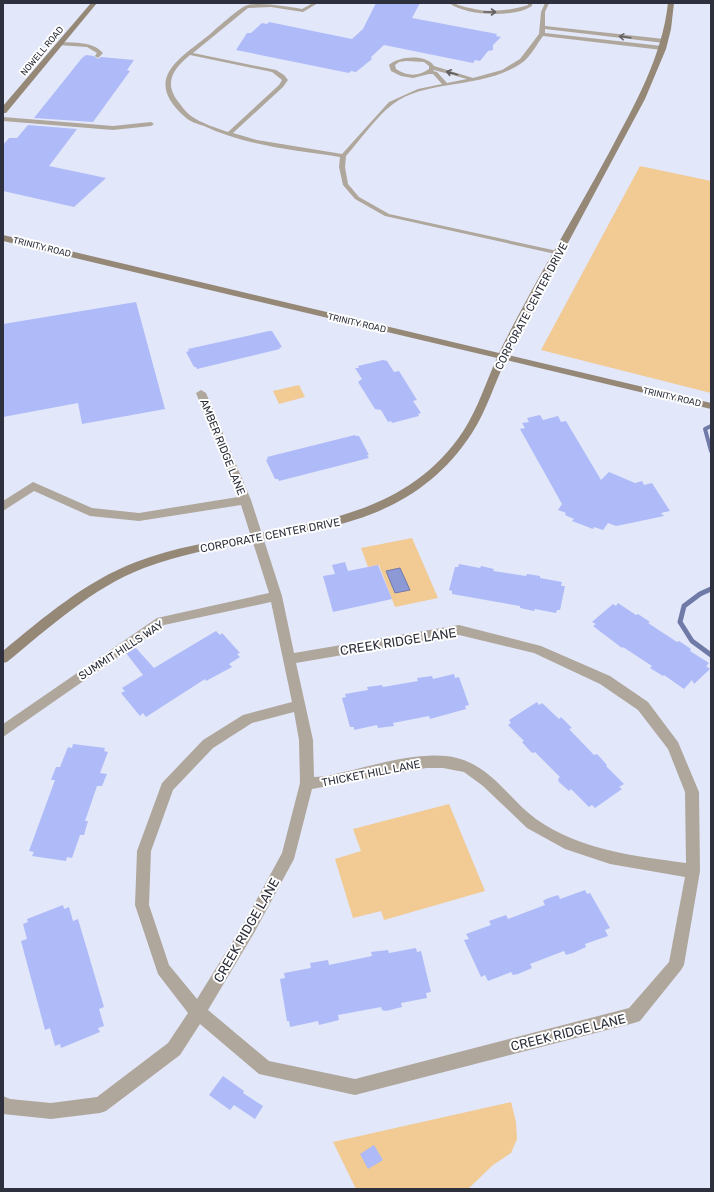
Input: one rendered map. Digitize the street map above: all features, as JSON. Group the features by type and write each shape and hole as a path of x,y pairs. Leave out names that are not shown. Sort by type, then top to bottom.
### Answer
{"street":[{"name":"NOWELL ROAD","path":"3,111 94,3"},
{"name":"CORPORATE CENTER DRIVE","path":"3,658 72,602 139,565 170,555 258,539 342,521 369,512 420,483 442,464 467,432 486,397 502,357 560,253 646,87 663,45 671,3"},
{"name":"TRINITY ROAD","path":"3,238 711,406"},
{"name":"AMBER RIDGE LANE","path":"201,393 245,500 258,539"},
{"name":"AMBER RIDGE LANE","path":"3,507 32,486 90,512 139,517 245,500"},
{"name":"CREEK RIDGE LANE","path":"198,1012 249,928 289,854 307,783 306,740 276,596 258,539"},
{"name":"SUMMIT HILLS WAY","path":"3,731 161,621 276,596"},
{"name":"CREEK RIDGE LANE","path":"289,659 458,630 537,649 605,680 643,706 673,746 692,792 693,871 676,965 634,1015 354,1087 265,1068 198,1012 163,969 142,905 144,851 167,787 208,744 248,719 298,706"},
{"name":"THICKET HILL LANE","path":"307,783 320,783 426,762 458,764 479,774 531,824 559,841 594,855 693,871"},
{"path":"3,1104 6,1106 51,1111 100,1105 174,1049 198,1012"}],"lane":[{"path":"316,3 303,11 271,6 247,7 177,63 169,75 168,87 172,98 188,117 229,134 256,142 343,156"},
{"path":"451,3 484,12 504,12 538,6 543,12 544,27 542,34 518,63 504,71 413,92 391,103 343,156 342,167 345,184 357,198 387,214 560,253"},
{"path":"544,27 663,45"},
{"path":"542,34 663,45"},
{"path":"60,44 93,48 100,53 98,56"},
{"path":"188,53 274,72 282,76 285,80 282,86 229,134"},
{"path":"446,85 430,69 425,61 416,58 397,61 392,65 393,70 399,74 408,76 418,76 430,69 474,79"},
{"path":"3,119 113,128 151,124"}],"shaded area":[{"path":"640,166 711,181 711,393 541,350"},
{"path":"299,385 305,397 279,404 273,391"},
{"path":"412,538 438,598 395,607 379,565 368,567 361,548"},
{"path":"449,804 485,891 384,920 381,911 353,918 335,859 361,851 353,829"},
{"path":"511,1102 516,1122 517,1139 511,1153 493,1165 468,1189 356,1189 333,1142"}],"water":[{"path":"400,568 410,590 395,593 386,571"}],"building":[{"path":"376,3 420,3 412,18 497,34 496,36 501,37 493,45 493,50 488,51 480,61 475,60 473,63 384,45 371,57 372,59 356,72 351,71 349,73 236,50 247,33 251,33 262,23 267,24 269,22 352,39 363,29"},
{"path":"86,55 94,56 98,59 101,57 134,60 127,70 130,71 93,122 34,118 82,58"},
{"path":"28,125 77,129 49,166 106,178 74,207 3,191 3,145 9,138 17,138"},
{"path":"136,302 165,409 82,424 78,403 3,417 3,324"},
{"path":"272,331 282,347 279,348 280,349 197,369 194,367 186,352 189,351 188,349"},
{"path":"383,360 387,361 394,372 399,371 417,400 413,401 421,413 418,414 419,416 392,423 391,421 388,422 381,410 375,409 358,382 362,379 355,368"},
{"path":"540,415 543,420 558,416 561,422 566,421 601,480 609,472 635,483 642,481 644,485 652,483 670,511 661,513 664,516 616,526 608,523 603,530 594,527 593,529 572,521 574,519 565,515 566,513 558,510 562,504 520,429 525,428 522,423 529,422 527,418"},
{"path":"355,435 359,436 369,455 367,455 369,458 279,481 278,479 275,479 266,460 268,459 267,457"},
{"path":"345,562 348,571 378,565 392,599 333,612 323,576 335,574 332,565"},
{"path":"459,564 480,568 481,566 494,569 493,571 526,576 527,574 540,576 540,578 562,582 561,586 565,586 560,610 557,610 556,613 535,609 534,611 520,608 520,606 452,594 452,591 449,590 455,567 458,567"},
{"path":"618,603 636,615 638,614 650,622 648,623 677,642 679,641 691,649 690,651 709,663 706,666 710,669 694,684 692,680 684,689 664,675 663,676 650,668 652,666 623,647 622,648 593,626 596,624 592,622 613,604 616,606"},
{"path":"216,631 220,635 222,633 240,653 237,654 240,657 229,664 232,667 206,681 205,679 146,717 143,713 140,716 121,693 125,691 122,688 143,675 126,653 135,647 154,668"},
{"path":"454,674 455,678 459,677 469,705 465,706 466,709 430,719 429,716 393,723 394,726 378,728 377,725 354,730 354,727 350,727 342,698 346,697 345,694 368,690 367,687 382,685 383,687 418,681 417,678 432,676 433,679"},
{"path":"537,702 539,705 542,703 559,719 561,717 572,728 569,729 594,755 597,754 607,765 606,766 624,784 619,787 622,789 595,808 592,805 589,807 571,789 569,791 559,782 558,779 560,777 535,752 531,752 522,742 524,741 508,725 511,723 509,720"},
{"path":"73,744 105,748 104,751 108,752 100,773 107,774 102,786 97,786 85,821 88,821 84,835 80,835 72,858 67,857 66,861 32,856 34,852 29,851 55,780 51,780 56,767 60,767 68,747 72,748"},
{"path":"585,890 587,894 590,893 610,928 605,930 608,936 585,944 586,947 573,953 566,955 564,951 530,964 532,968 518,974 513,975 511,972 488,981 485,975 481,977 464,940 469,939 466,934 491,925 489,921 506,915 508,919 545,905 543,901 546,899 558,895 560,899"},
{"path":"63,905 64,909 69,907 73,921 78,919 104,1007 99,1009 104,1026 98,1028 100,1032 61,1048 60,1044 55,1046 50,1028 45,1030 21,941 27,939 23,924 28,922 27,919"},
{"path":"416,948 417,952 421,951 431,992 426,993 427,998 401,1003 402,1007 386,1011 382,1010 381,1007 338,1015 339,1020 319,1025 318,1021 290,1027 289,1021 287,1021 280,979 285,978 284,973 311,968 310,963 328,960 329,965 372,956 371,952 388,950 389,953"},
{"path":"223,1076 244,1091 243,1093 263,1106 255,1119 234,1105 230,1110 209,1095"},
{"path":"374,1145 383,1160 368,1169 360,1154"}],"waterway":[{"path":"711,426 705,429 711,451"},
{"path":"711,589 700,594 684,606 680,622 692,641 711,655"}]}
